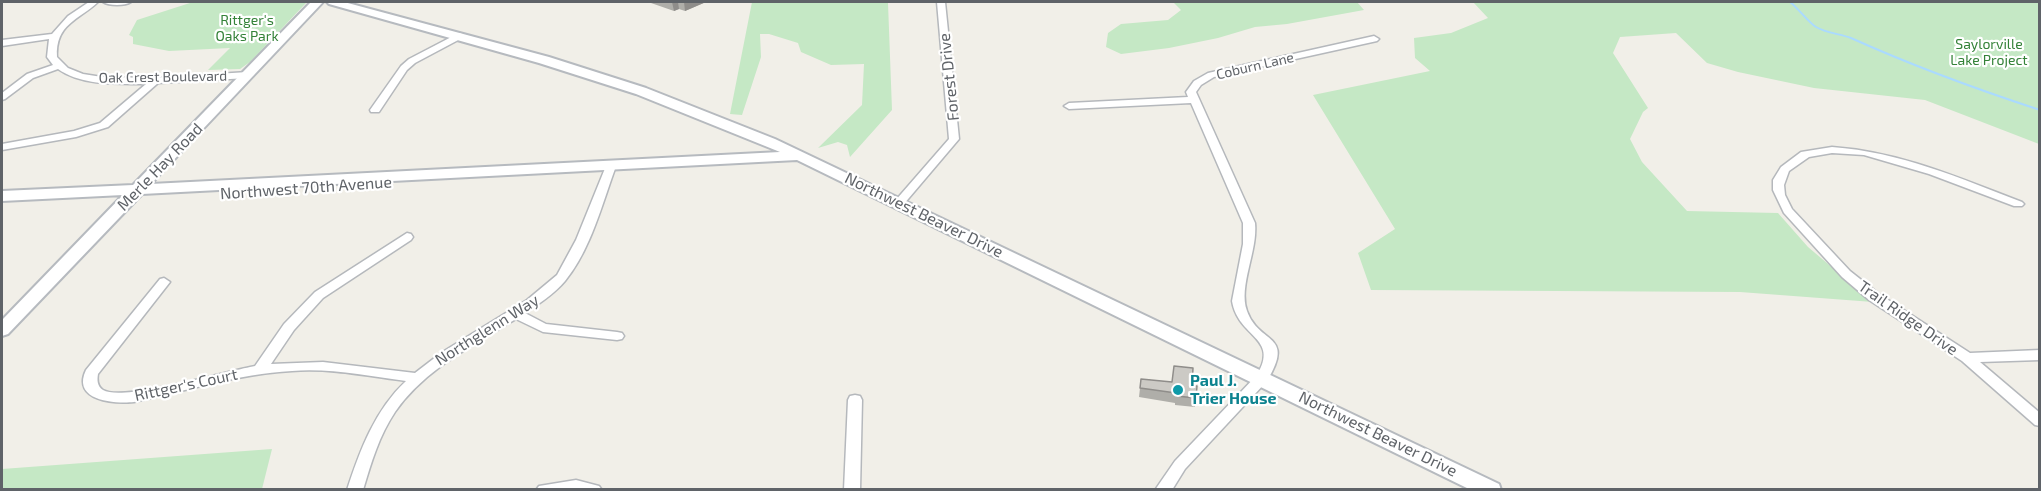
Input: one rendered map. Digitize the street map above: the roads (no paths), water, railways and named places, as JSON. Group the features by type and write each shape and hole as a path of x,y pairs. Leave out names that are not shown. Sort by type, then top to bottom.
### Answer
{"main road":[{"name":"Merle Hay Road","path":"2,330 317,2"},
{"name":"Northwest Beaver Drive","path":"333,2 459,36 641,91 799,155 1491,489"},
{"name":"Northwest 70th Avenue","path":"2,205 134,194 579,170 611,166 799,155"},
{"name":"Northwest 70th Avenue","path":"2,196 134,194"}],"street":[{"path":"2,97 30,76 58,66 52,57 51,50 55,36 68,20 94,2"},
{"path":"107,2 127,2"},
{"name":"Forest Drive","path":"899,203 954,139 941,2"},
{"path":"2,43 55,36"},
{"path":"375,110 404,68 412,61 459,36"},
{"name":"Coburn Lane","path":"1194,100 1191,92 1193,88 1211,75 1374,39"},
{"name":"Oak Crest Boulevard","path":"58,66 74,74 98,79 248,75"},
{"path":"2,147 76,134 104,125 157,79"},
{"path":"1069,106 1194,100 1249,224 1250,235 1238,301 1243,317 1265,339 1272,351 1272,364 1262,378 1180,465 1162,489"},
{"name":"Trail Ridge Drive","path":"2018,204 1925,167 1864,153 1832,151 1798,157 1779,177 1778,192 1788,211 1846,274 1874,297 1966,358 2040,421"},
{"name":"Northglenn Way","path":"355,489 362,464 383,419 401,393 416,378 448,354 549,290 567,269 611,166"},
{"path":"259,370 289,327 320,295 407,237"},
{"name":"Rittger's Court","path":"164,282 91,373 89,381 91,388 106,397 134,397 259,370 312,366 416,378"},
{"path":"515,313 543,328 617,336"},
{"path":"1966,358 2040,355"},
{"path":"852,489 855,400"},
{"path":"544,489 576,486 594,489"}],"waterway":[{"path":"1790,2 1820,29 1851,38 1945,77 2040,110"}],"place":[{"name":"Paul J. Trier House","path":"1178,390"}],"park label":[{"name":"Rittger's Oaks Park","path":"247,28"},
{"name":"Saylorville Lake Project","path":"1989,52"}]}
